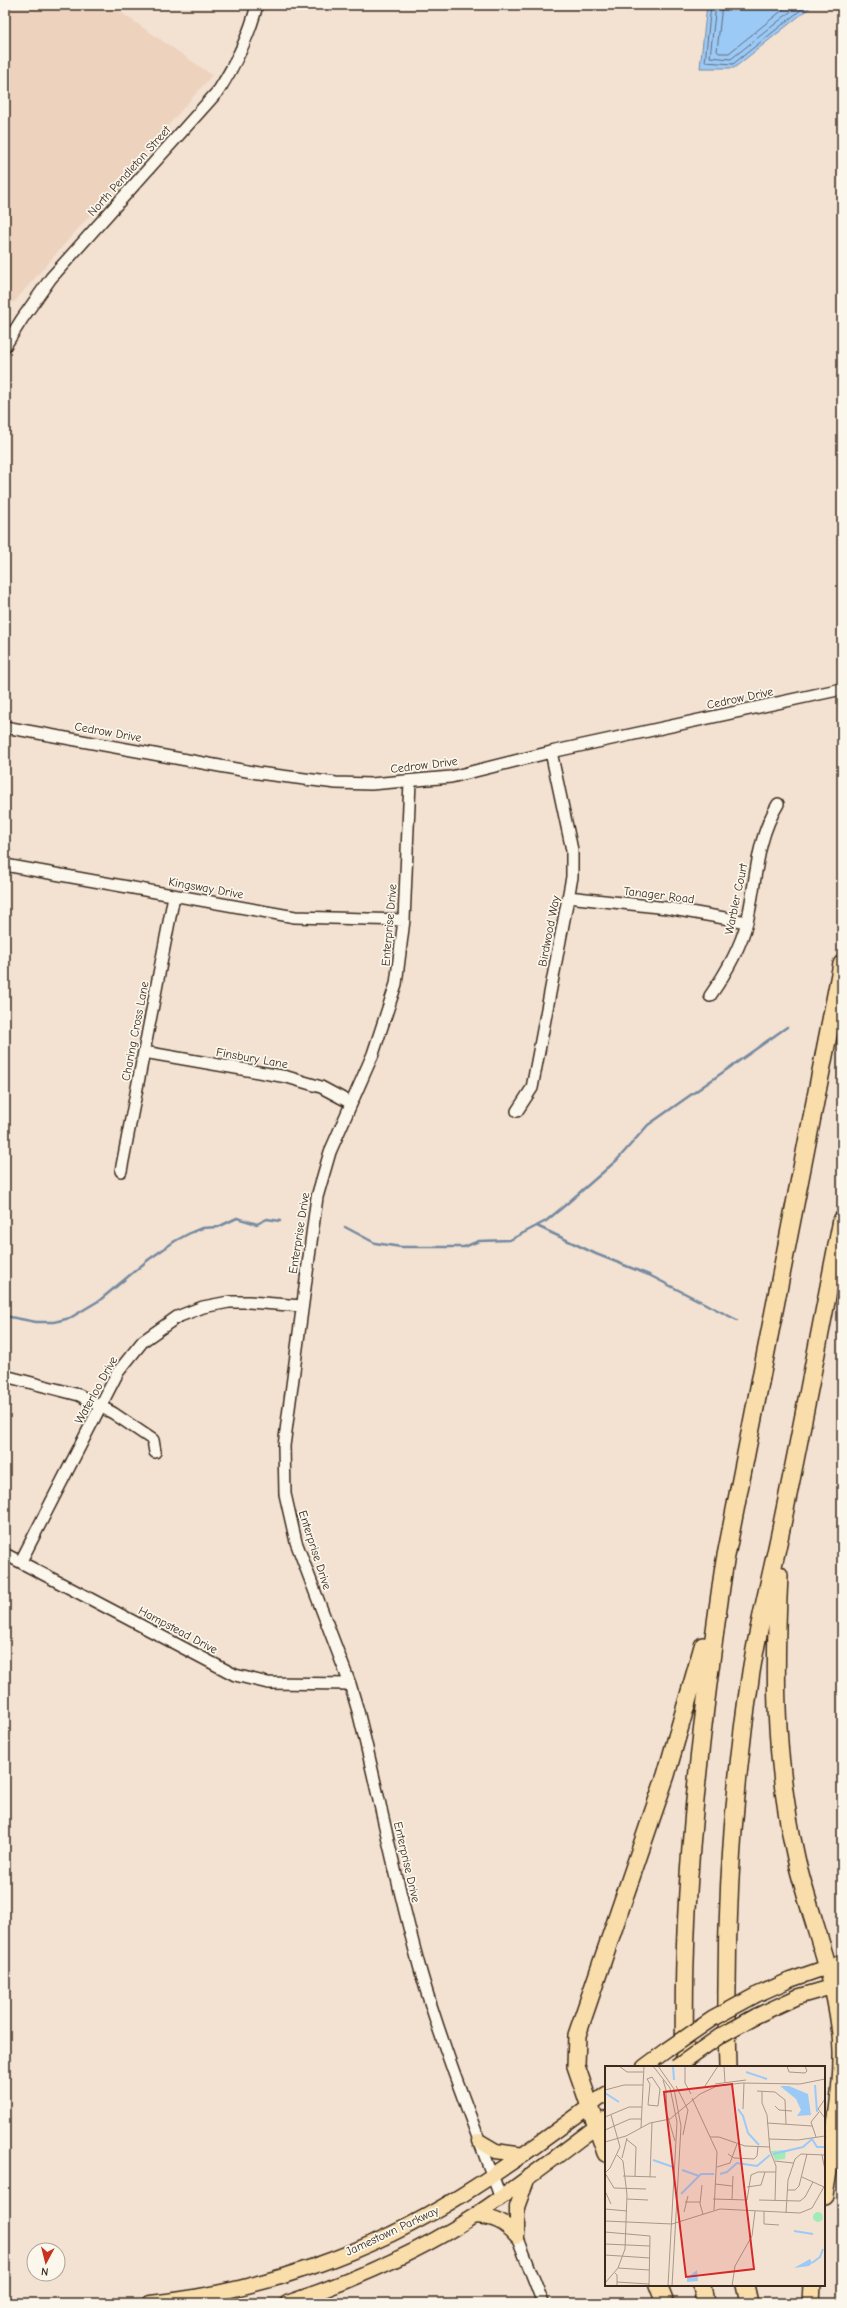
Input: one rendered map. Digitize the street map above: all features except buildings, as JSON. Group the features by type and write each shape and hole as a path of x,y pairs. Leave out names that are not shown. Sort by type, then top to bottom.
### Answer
{"highway":[{"path":"685,2066 686,1913 692,1813 702,1714 724,1566 842,964"},
{"path":"728,2066 729,1915 739,1768 754,1657 782,1527 842,1220"},
{"path":"782,1527 775,1668 779,1756 787,1812 809,1907 835,1964 841,2035 841,2068 825,2188"},
{"path":"605,2147 601,2123 590,2106 576,2066 577,2036 676,1744 724,1566"},
{"path":"658,2286 665,2303"},
{"path":"702,2286 705,2303"},
{"path":"745,2286 749,2303"},
{"path":"811,2303 812,2286"}],"main road":[{"path":"649,2063 712,2019 756,1995 835,1964"},
{"path":"677,2066 720,2036 756,2016 797,1997 837,1985"},
{"name":"Jamestown Parkway","path":"150,2303 251,2284 344,2254 424,2217 492,2176 524,2155 605,2095"},
{"name":"Jamestown Parkway","path":"287,2303 320,2292 379,2267 474,2216 500,2196 528,2178 601,2123"},
{"path":"479,2141 496,2151 524,2155"},
{"path":"517,2236 517,2207 528,2178"},
{"path":"474,2216 498,2220 509,2227 517,2236"}],"street":[{"name":"North Pendleton Street","path":"5,346 22,318 51,278 219,90 238,60 251,28 257,5"},
{"name":"Cedrow Drive","path":"5,727 303,780 372,784 410,782 451,777 551,752 842,689"},
{"name":"Birdwood Way","path":"517,1111 532,1088 568,897 572,850 551,752"},
{"name":"Enterprise Drive","path":"410,782 404,920 399,964 389,1010 373,1054 330,1152 317,1197 284,1446 285,1494 296,1542 350,1684 420,1970 441,2038 500,2196"},
{"name":"Warbler Court","path":"710,996 731,963 747,922 762,835 778,804"},
{"name":"Kingsway Drive","path":"5,865 295,917 404,920"},
{"name":"Charing Cross Lane","path":"121,1171 174,896"},
{"name":"Tanager Road","path":"568,897 674,909 747,922"},
{"name":"Finsbury Lane","path":"144,1052 287,1077 321,1087 351,1103"},
{"name":"Waterloo Drive","path":"21,1562 118,1372 133,1352 154,1332 177,1317 203,1307 229,1302 302,1306"},
{"path":"5,1376 79,1395 153,1440 155,1452"},
{"name":"Hampstead Drive","path":"5,1554 234,1675 268,1683 350,1684"},
{"path":"517,2236 543,2303"}],"shaded area":[{"path":"5,5 110,5 212,75 14,302 5,301"}],"water":[{"path":"707,5 813,5 734,68 700,68"}],"waterway":[{"path":"345,1227 375,1243 401,1247 464,1247 479,1241 510,1240 546,1221 563,1207 617,1160 648,1125 787,1027"},
{"path":"5,1316 36,1322 54,1322 70,1318 100,1300 148,1260 175,1241 190,1233 202,1228 218,1227 237,1218 257,1224 267,1219 280,1221"},
{"path":"537,1226 596,1254 649,1275 737,1320"}]}
